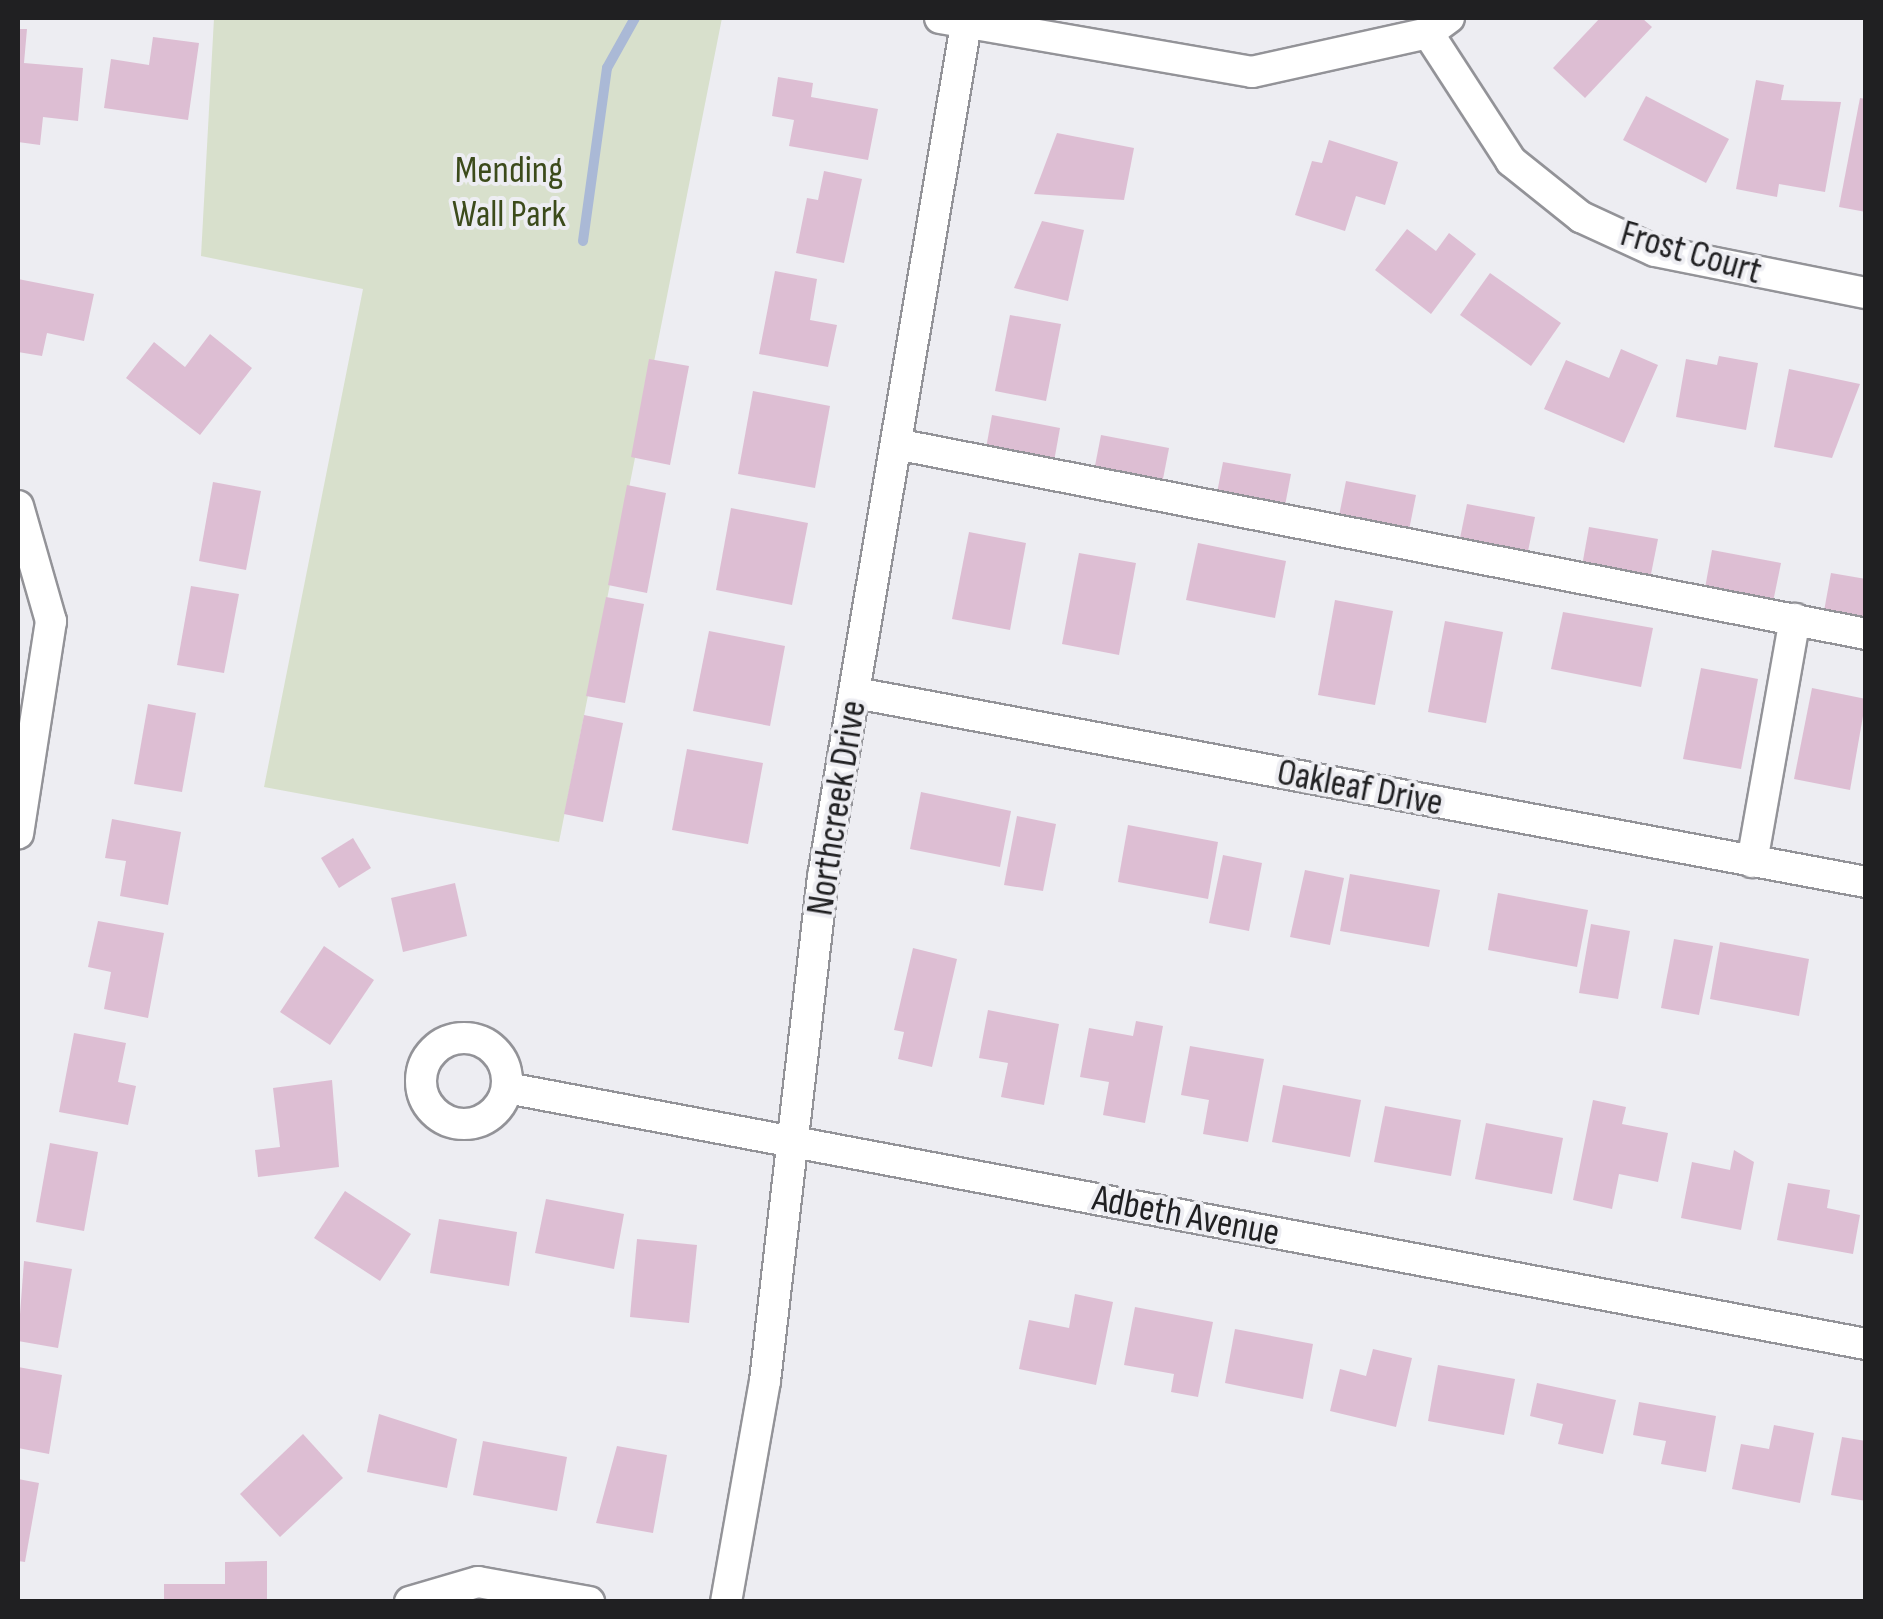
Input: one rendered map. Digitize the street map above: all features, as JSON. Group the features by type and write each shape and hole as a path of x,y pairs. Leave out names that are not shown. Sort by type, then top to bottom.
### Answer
{"street":[{"path":"958,19 1252,72 1438,25"},
{"name":"Northcreek Drive","path":"726,1602 765,1381 792,1142 958,19"},
{"name":"Frost Court","path":"1438,25 1511,161 1581,217 1656,251 1866,293"},
{"path":"896,444 1866,634"},
{"path":"18,506 52,621 18,833"},
{"path":"1752,862 1795,619"},
{"name":"Oakleaf Drive","path":"856,693 1866,882"},
{"name":"Adbeth Avenue","path":"507,1088 1866,1344"},
{"path":"410,1602 478,1582 589,1602"}],"green space":[{"name":"Mending Wall Park","path":"214,18 722,18 559,842 264,787 363,289 201,256"}],"building":[{"path":"1600,18 1642,18 1652,27 1585,98 1553,68"},
{"path":"18,29 27,29 24,63 83,68 78,121 43,117 40,145 18,142"},
{"path":"153,37 199,43 188,120 104,108 111,59 149,65"},
{"path":"778,77 813,83 811,97 878,109 868,160 789,146 794,120 772,116"},
{"path":"1756,80 1784,85 1781,100 1841,102 1825,192 1779,184 1777,197 1736,189"},
{"path":"1646,96 1729,139 1706,183 1623,140"},
{"path":"1860,98 1866,99 1866,212 1839,207"},
{"path":"1057,133 1134,148 1124,200 1034,194"},
{"path":"1329,140 1398,162 1385,205 1356,196 1345,231 1295,215 1312,161 1322,163"},
{"path":"824,171 862,179 844,263 796,253 807,198 818,200"},
{"path":"1042,221 1084,230 1068,301 1014,288"},
{"path":"1407,229 1436,251 1449,233 1476,254 1431,314 1375,270"},
{"path":"775,271 817,279 810,320 837,325 828,367 759,354"},
{"path":"1490,273 1561,323 1531,366 1460,315"},
{"path":"18,279 94,294 84,341 47,333 42,356 18,352"},
{"path":"1010,315 1061,324 1046,401 995,391"},
{"path":"210,334 252,368 200,435 126,378 154,342 185,367"},
{"path":"1621,349 1658,365 1624,443 1544,409 1566,360 1609,378"},
{"path":"1719,356 1758,363 1746,430 1676,417 1686,359 1717,365"},
{"path":"649,359 689,366 670,465 631,457"},
{"path":"1789,369 1860,384 1832,458 1774,447"},
{"path":"753,391 830,406 815,488 738,474"},
{"path":"992,415 1060,428 1053,467 985,454"},
{"path":"1101,435 1169,448 1161,489 1093,476"},
{"path":"1223,462 1291,474 1284,511 1216,498"},
{"path":"1346,481 1416,495 1408,535 1338,521"},
{"path":"213,482 261,491 246,570 199,561"},
{"path":"627,485 666,493 647,593 608,585"},
{"path":"1467,504 1535,517 1527,556 1459,543"},
{"path":"731,508 808,523 792,605 716,590"},
{"path":"1589,527 1658,539 1650,579 1582,566"},
{"path":"969,532 1026,543 1010,630 952,619"},
{"path":"1198,543 1286,561 1275,618 1186,600"},
{"path":"1712,550 1781,563 1773,602 1705,588"},
{"path":"1079,553 1136,563 1119,655 1062,644"},
{"path":"1831,573 1866,579 1866,618 1824,611"},
{"path":"191,586 239,594 224,673 177,665"},
{"path":"606,597 644,604 625,703 586,696"},
{"path":"1335,600 1393,611 1375,705 1318,695"},
{"path":"1563,612 1653,628 1641,687 1551,669"},
{"path":"1445,621 1503,632 1486,723 1428,712"},
{"path":"709,631 785,646 770,726 693,711"},
{"path":"1701,668 1758,679 1741,769 1683,759"},
{"path":"1812,688 1866,699 1850,790 1794,779"},
{"path":"148,704 196,713 182,792 134,784"},
{"path":"584,715 623,723 603,822 564,814"},
{"path":"687,749 763,763 748,844 672,830"},
{"path":"921,792 1011,811 1000,867 910,849"},
{"path":"1017,816 1056,824 1043,891 1004,885"},
{"path":"112,819 181,832 168,905 120,896 126,861 105,858"},
{"path":"1128,825 1218,842 1208,899 1118,882"},
{"path":"353,838 371,868 339,888 321,858"},
{"path":"1223,855 1262,863 1249,931 1209,923"},
{"path":"1305,870 1344,878 1330,945 1290,937"},
{"path":"1350,874 1440,890 1429,947 1340,931"},
{"path":"455,883 467,936 403,952 391,898"},
{"path":"1498,893 1588,910 1577,967 1488,950"},
{"path":"98,921 164,933 148,1018 104,1009 111,972 88,967"},
{"path":"1591,924 1630,931 1618,999 1579,993"},
{"path":"1674,939 1713,946 1699,1015 1661,1008"},
{"path":"1720,942 1809,959 1799,1016 1710,999"},
{"path":"324,946 374,980 330,1045 280,1012"},
{"path":"913,948 957,959 932,1067 898,1059 904,1032 894,1030"},
{"path":"988,1010 1059,1024 1044,1105 1001,1097 1008,1063 979,1058"},
{"path":"1136,1021 1163,1026 1145,1123 1103,1115 1109,1082 1080,1077 1089,1028 1133,1036"},
{"path":"74,1033 126,1043 118,1082 136,1086 128,1125 59,1112"},
{"path":"1190,1046 1264,1059 1248,1142 1203,1134 1209,1100 1181,1095"},
{"path":"332,1080 339,1167 258,1177 255,1150 280,1147 273,1088"},
{"path":"1283,1085 1361,1100 1350,1157 1272,1142"},
{"path":"1593,1100 1626,1107 1622,1124 1668,1133 1658,1182 1619,1174 1612,1209 1573,1200"},
{"path":"1385,1106 1461,1120 1451,1176 1374,1162"},
{"path":"1486,1123 1563,1138 1552,1194 1475,1179"},
{"path":"50,1143 98,1152 84,1231 36,1222"},
{"path":"1734,1150 1754,1162 1741,1230 1681,1218 1692,1162 1730,1170"},
{"path":"1788,1183 1830,1190 1827,1208 1860,1215 1853,1254 1777,1240"},
{"path":"345,1191 411,1234 380,1281 314,1238"},
{"path":"546,1199 624,1214 614,1269 535,1253"},
{"path":"439,1219 517,1232 509,1286 430,1273"},
{"path":"637,1239 697,1245 689,1323 630,1317"},
{"path":"24,1261 72,1269 58,1348 18,1341"},
{"path":"1075,1294 1113,1302 1096,1385 1019,1369 1029,1320 1069,1328"},
{"path":"1135,1307 1213,1322 1198,1397 1171,1392 1174,1374 1124,1365"},
{"path":"1235,1329 1313,1344 1303,1399 1225,1383"},
{"path":"1373,1349 1412,1358 1396,1427 1330,1411 1340,1369 1366,1376"},
{"path":"1438,1365 1515,1379 1504,1435 1428,1421"},
{"path":"18,1367 62,1375 49,1454 18,1448"},
{"path":"1537,1383 1616,1400 1603,1454 1558,1444 1563,1424 1530,1416"},
{"path":"1639,1402 1716,1416 1706,1472 1661,1464 1666,1441 1633,1435"},
{"path":"379,1414 457,1439 447,1488 367,1472"},
{"path":"1774,1425 1814,1433 1800,1503 1732,1489 1741,1444 1769,1449"},
{"path":"303,1434 343,1478 280,1537 240,1494"},
{"path":"1842,1437 1866,1441 1866,1501 1831,1495"},
{"path":"483,1441 567,1457 557,1511 473,1495"},
{"path":"617,1446 667,1455 653,1533 596,1523"},
{"path":"18,1479 39,1483 25,1562 18,1561"},
{"path":"267,1561 267,1602 164,1602 164,1584 225,1584 225,1562"}],"waterway":[{"path":"583,241 607,68 635,18"}]}
